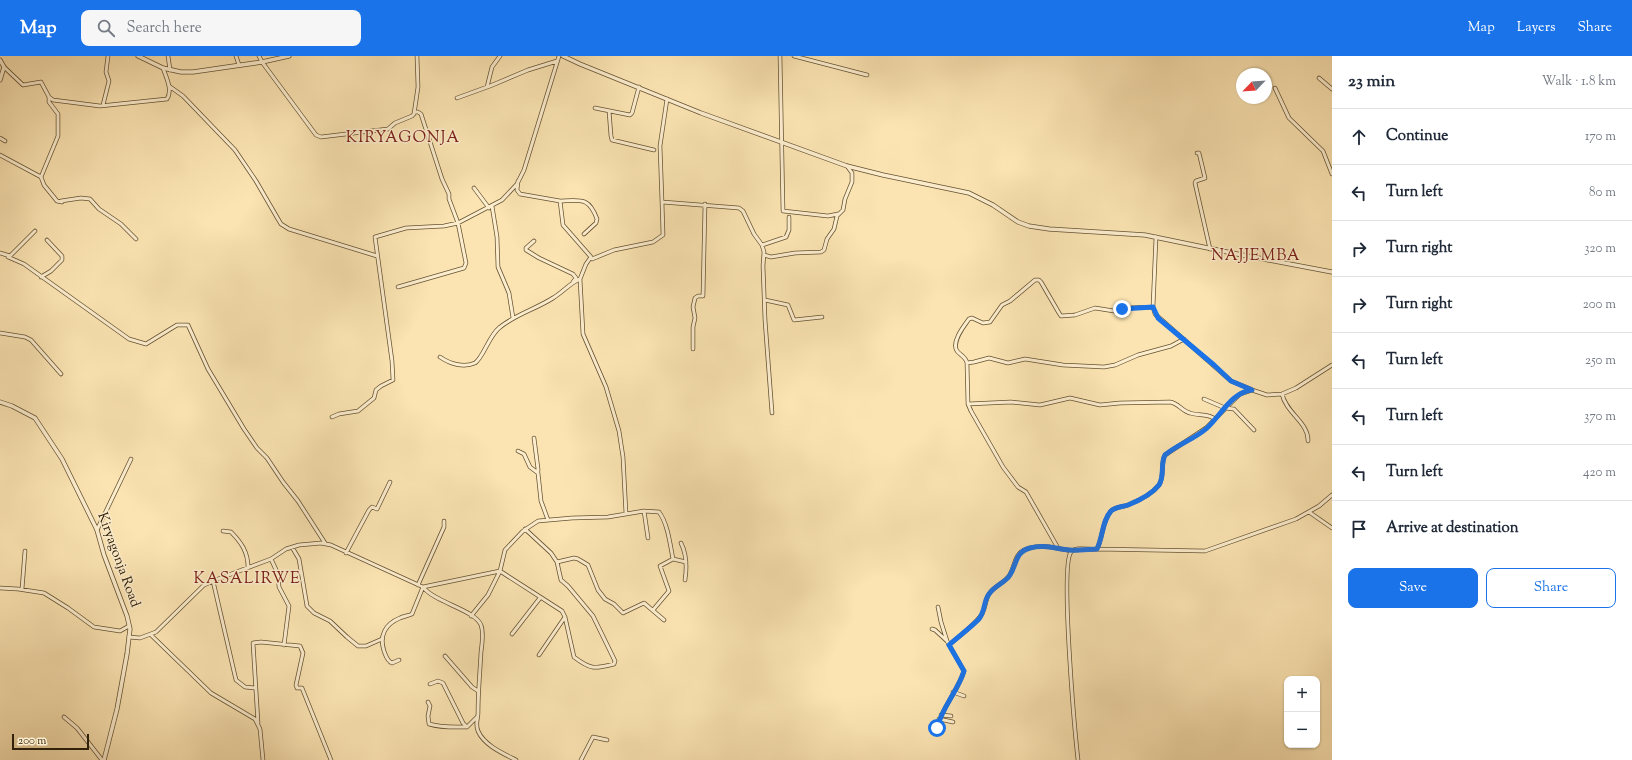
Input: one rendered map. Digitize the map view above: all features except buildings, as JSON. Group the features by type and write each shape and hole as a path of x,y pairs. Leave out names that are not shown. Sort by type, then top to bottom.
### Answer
{"street":[{"path":"103,104 109,81 106,72 108,56"},
{"path":"138,56 163,68 181,72 193,72 262,62 289,56"},
{"path":"168,56 170,70"},
{"path":"236,56 239,65"},
{"path":"259,56 318,137 388,129 395,123 412,116 418,87 417,56"},
{"path":"487,87 492,67 500,56"},
{"path":"332,417 339,414 358,411 374,398 376,390 393,380 392,360 374,238 377,235 406,228 444,226 458,223 502,200 517,184 524,170 559,56"},
{"path":"566,56 701,113 847,166 969,193 993,205 1018,222 1029,226 1049,229 1156,237 1210,249 1332,272"},
{"path":"780,56 783,211 828,216 838,214 843,210 845,199 852,182 852,173 847,166"},
{"path":"794,56 867,75"},
{"path":"0,60 4,67 24,85 41,82 49,97 49,102 58,114 58,136 42,178 44,185 57,201 62,202"},
{"path":"457,98 528,70 557,61"},
{"path":"0,80 4,67"},
{"path":"49,97 53,100 100,106 103,104 164,100 168,97 169,86 163,68"},
{"path":"1319,78 1332,89"},
{"path":"169,86 182,96 235,150 256,181 281,224 289,229 377,256"},
{"path":"594,108 628,115 632,114 639,87"},
{"path":"1275,88 1289,118 1323,151 1332,174"},
{"path":"626,514 622,446 606,387 583,334 580,279 586,264 591,258 592,259 614,250 654,242 663,235 660,146 667,99"},
{"path":"609,111 612,140 654,150"},
{"path":"398,287 465,267 466,262 458,223 449,199 449,194 442,179 421,114 414,112"},
{"path":"0,138 5,141"},
{"path":"1197,153 1199,153 1205,178 1195,183 1210,249"},
{"path":"0,155 42,178"},
{"path":"518,181 517,190 520,194 560,201 586,201 590,205 597,219 596,223 584,234"},
{"path":"474,188 490,207 497,237 498,267 509,293 513,318"},
{"path":"57,201 82,198 90,199 99,209 121,224 136,238"},
{"path":"560,201 563,225 587,251 591,258"},
{"path":"662,202 705,204 742,209 754,234 762,245 764,255 763,266 772,413"},
{"path":"693,349 693,327 695,318 693,307 695,298 703,296 705,204"},
{"path":"764,255 770,257 794,253 823,251 827,239 834,229 838,214"},
{"path":"762,245 786,237 789,230 789,217"},
{"path":"8,257 35,231"},
{"path":"1156,237 1153,307 1158,318 1231,381 1267,395 1282,394 1296,388 1332,365"},
{"path":"41,277 51,271 62,260 62,256 47,240"},
{"path":"534,241 526,248 526,250 539,258 573,274 576,278 573,282"},
{"path":"0,253 21,263 129,339 146,344 177,325 188,325 208,369 248,435 297,499 325,543"},
{"path":"440,357 446,362 458,365 468,365 476,362 480,359 494,333 499,327 513,318 554,298 573,282 580,279"},
{"path":"1058,548 1026,492 1018,487 1003,467 978,425 968,404 967,362 966,359 956,350 955,344 969,319 972,318 983,323 990,322 1002,305 1010,301 1035,280 1039,280 1041,282 1061,316 1075,315 1095,308 1117,311 1127,308 1153,307"},
{"path":"765,300 788,304 794,320 822,317"},
{"path":"0,333 25,337 31,340 61,374"},
{"path":"967,362 991,358 1008,363 1025,359 1063,365 1111,366 1138,355 1171,346 1184,339"},
{"path":"1097,549 1106,521 1111,511 1133,503 1156,488 1162,478 1162,462 1165,455 1204,430 1240,394 1252,390"},
{"path":"1282,394 1286,406 1304,428 1308,441"},
{"path":"968,404 1011,402 1040,405 1070,398 1102,405 1120,403 1170,402 1177,404 1188,413 1211,416 1215,419"},
{"path":"1204,399 1225,408 1236,410 1254,430"},
{"name":"Kiryagonja Road","path":"0,402 12,406 37,420 62,460 97,530 104,555 127,616 129,637 117,709 103,760"},
{"path":"534,438 538,469 538,471 536,471"},
{"path":"518,450 524,454 530,467 538,473 541,501 548,520"},
{"path":"97,530 132,460"},
{"path":"346,553 369,510 372,507 377,509 390,482"},
{"path":"949,645 978,620 985,608 986,600 989,594 1010,576 1016,558 1021,552 1036,546 1045,546 1072,551 1077,549 1205,551 1241,537 1284,524 1309,512 1332,495"},
{"path":"644,511 648,538"},
{"path":"471,616 488,595 500,571 505,550 525,529 538,521 608,518 644,511 658,512 661,515 673,559"},
{"path":"1309,512 1332,528"},
{"path":"418,585 444,527 444,521"},
{"path":"422,587 500,571 562,611 565,617 574,657 582,663 596,669 614,664 615,661 593,616 568,586 561,580 557,562 551,553 525,529"},
{"path":"222,531 231,532 238,539 246,553 248,567"},
{"path":"129,637 140,638 151,635 161,628 199,589 213,581 271,559 292,547 325,543 422,587 428,594 471,616 479,622 482,633 477,729 482,737 497,750 516,760"},
{"path":"681,543 685,551 685,580"},
{"path":"292,547 300,559 307,606 314,613 330,621 347,638 358,646 366,646 382,639"},
{"path":"22,590 25,551"},
{"path":"1072,551 1068,559 1066,581 1074,723 1078,760"},
{"path":"557,562 574,558 588,565 598,590 605,599 614,604 622,613 644,603 664,620"},
{"path":"271,559 278,574 279,587 289,606 284,645"},
{"path":"654,610 669,591 660,566 673,559 686,562"},
{"path":"213,581 236,680 245,687 255,688"},
{"path":"399,660 392,663 389,662 382,644 382,636 389,624 399,618 412,614 422,587"},
{"path":"0,588 44,593 64,605 94,627 120,631 129,626"},
{"path":"512,634 540,598"},
{"path":"937,728 939,719 964,671 947,641 938,607"},
{"path":"539,655 565,617"},
{"path":"932,629 947,641"},
{"path":"151,635 206,689 215,696 246,712 258,723"},
{"path":"263,760 255,688 253,643 262,642 300,646 302,649 303,653 296,685 297,688 302,688 332,760"},
{"path":"445,656 472,687 478,691"},
{"path":"430,684 438,681 443,684 463,723 467,727"},
{"path":"953,692 964,696"},
{"path":"428,702 430,706 428,716 429,724 446,728 467,727 478,715"},
{"path":"941,715 951,716"},
{"path":"64,717 77,728 103,760"},
{"path":"939,719 953,722"},
{"path":"581,760 593,737 607,740"}],"district":[{"name":"KIRYAGONJA","path":"403,138"},
{"name":"NAJJEMBA","path":"1256,256"},
{"name":"KASALIRWE","path":"247,579"}],"route":[{"path":"937,728 939,719 964,671 949,645 978,620 985,608 986,600 989,594 1010,576 1018,554 1024,550 1036,546 1045,546 1072,551 1075,549 1097,549 1108,515 1111,511 1133,503 1152,492 1158,486 1162,478 1162,462 1165,455 1209,426 1240,394 1252,390 1228,379 1214,365 1158,318 1154,313 1153,307 1122,309"}]}
